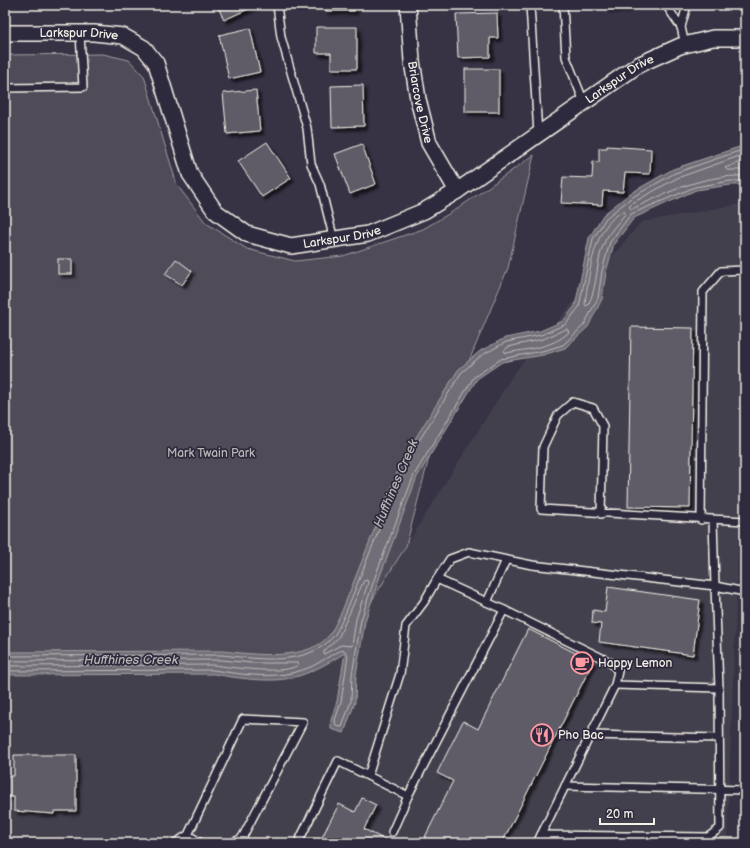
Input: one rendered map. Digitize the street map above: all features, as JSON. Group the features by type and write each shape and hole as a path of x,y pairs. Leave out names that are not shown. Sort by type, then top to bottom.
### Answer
{"street":[{"name":"Briarcove Drive","path":"408,5 412,61 418,99 429,143 457,191"},
{"name":"Larkspur Drive","path":"5,33 80,33 123,36 144,48 156,63 190,174 215,211 247,234 291,246 368,234 424,211 457,191 638,65 686,45 713,38 745,38"}],"lane":[{"path":"277,5 281,38 307,128 311,164 320,184 334,240"},
{"path":"530,5 538,134"},
{"path":"563,5 566,57 584,102"},
{"path":"666,5 681,27 686,45"},
{"path":"681,27 687,5"},
{"path":"5,88 83,87 80,33"},
{"path":"701,520 703,292 721,271 745,270"},
{"path":"601,514 603,426 593,408 572,402 558,415 543,447 541,509 601,514 745,522"},
{"path":"541,835 708,838 720,828 719,688 714,586 713,520"},
{"path":"368,776 400,674 406,626 424,602 450,559 469,552 532,565 714,586 745,592"},
{"path":"487,602 506,560"},
{"path":"437,579 610,662 618,671 615,685 537,843"},
{"path":"392,832 408,796 504,610"},
{"path":"615,685 719,688"},
{"path":"175,843 188,835 243,719 303,722 242,838 232,843"},
{"path":"590,735 719,738"},
{"path":"298,843 338,761 408,796"},
{"path":"565,786 745,790"},
{"path":"188,835 201,843"}],"shaded area":[{"path":"745,203 745,369 727,843 5,843 5,660 336,658 514,373 641,222"}],"green space":[{"name":"Mark Twain Park","path":"103,54 129,60 144,76 177,185 206,223 247,249 295,261 343,256 423,229 457,209 534,155 508,268 430,454 406,546 336,658 5,660 5,55"}],"water":[{"name":"Huffhines Creek","path":"745,145 745,185 731,185 696,190 634,218 614,244 606,272 602,299 588,327 565,348 543,355 502,362 477,379 417,477 365,621 356,675 355,702 344,733 331,729 331,720 337,701 345,653 305,674 291,678 273,680 214,674 5,675 5,652 222,651 265,655 295,653 322,643 331,633 342,611 403,458 458,370 480,351 505,338 540,331 563,321 575,306 589,238 603,215 629,194 673,169"}],"building":[{"path":"217,5 255,5 255,6 224,20"},
{"path":"325,5 354,5 354,11 325,11"},
{"path":"606,5 625,5 626,8 606,9"},
{"path":"497,13 498,38 490,38 490,57 458,58 456,14"},
{"path":"316,27 357,27 357,69 331,69 331,53 316,53"},
{"path":"250,28 260,72 229,79 219,35"},
{"path":"465,69 499,69 499,112 465,112"},
{"path":"363,85 364,126 332,127 331,86"},
{"path":"256,90 260,131 227,134 223,93"},
{"path":"267,142 291,178 262,197 238,161"},
{"path":"362,144 376,184 350,194 335,154"},
{"path":"607,146 651,149 650,174 625,173 623,192 603,191 602,205 561,203 563,177 592,178 593,161 599,162 599,148 607,148"},
{"path":"58,259 72,259 72,274 58,274"},
{"path":"176,259 192,271 182,285 165,274"},
{"path":"631,327 693,328 690,508 628,507"},
{"path":"608,587 700,600 693,655 599,642 601,624 592,623 593,610 605,612"},
{"path":"528,629 593,662 502,843 422,843 453,781 437,773 463,721 478,729"},
{"path":"14,755 76,755 76,811 54,811 54,814 14,811 14,797 5,797 5,776 14,776"},
{"path":"362,798 376,805 364,829 391,843 319,843 339,804 355,812"}],"place":[{"name":"Happy Lemon","path":"582,663"},
{"name":"Pho Bac","path":"542,735"}]}
